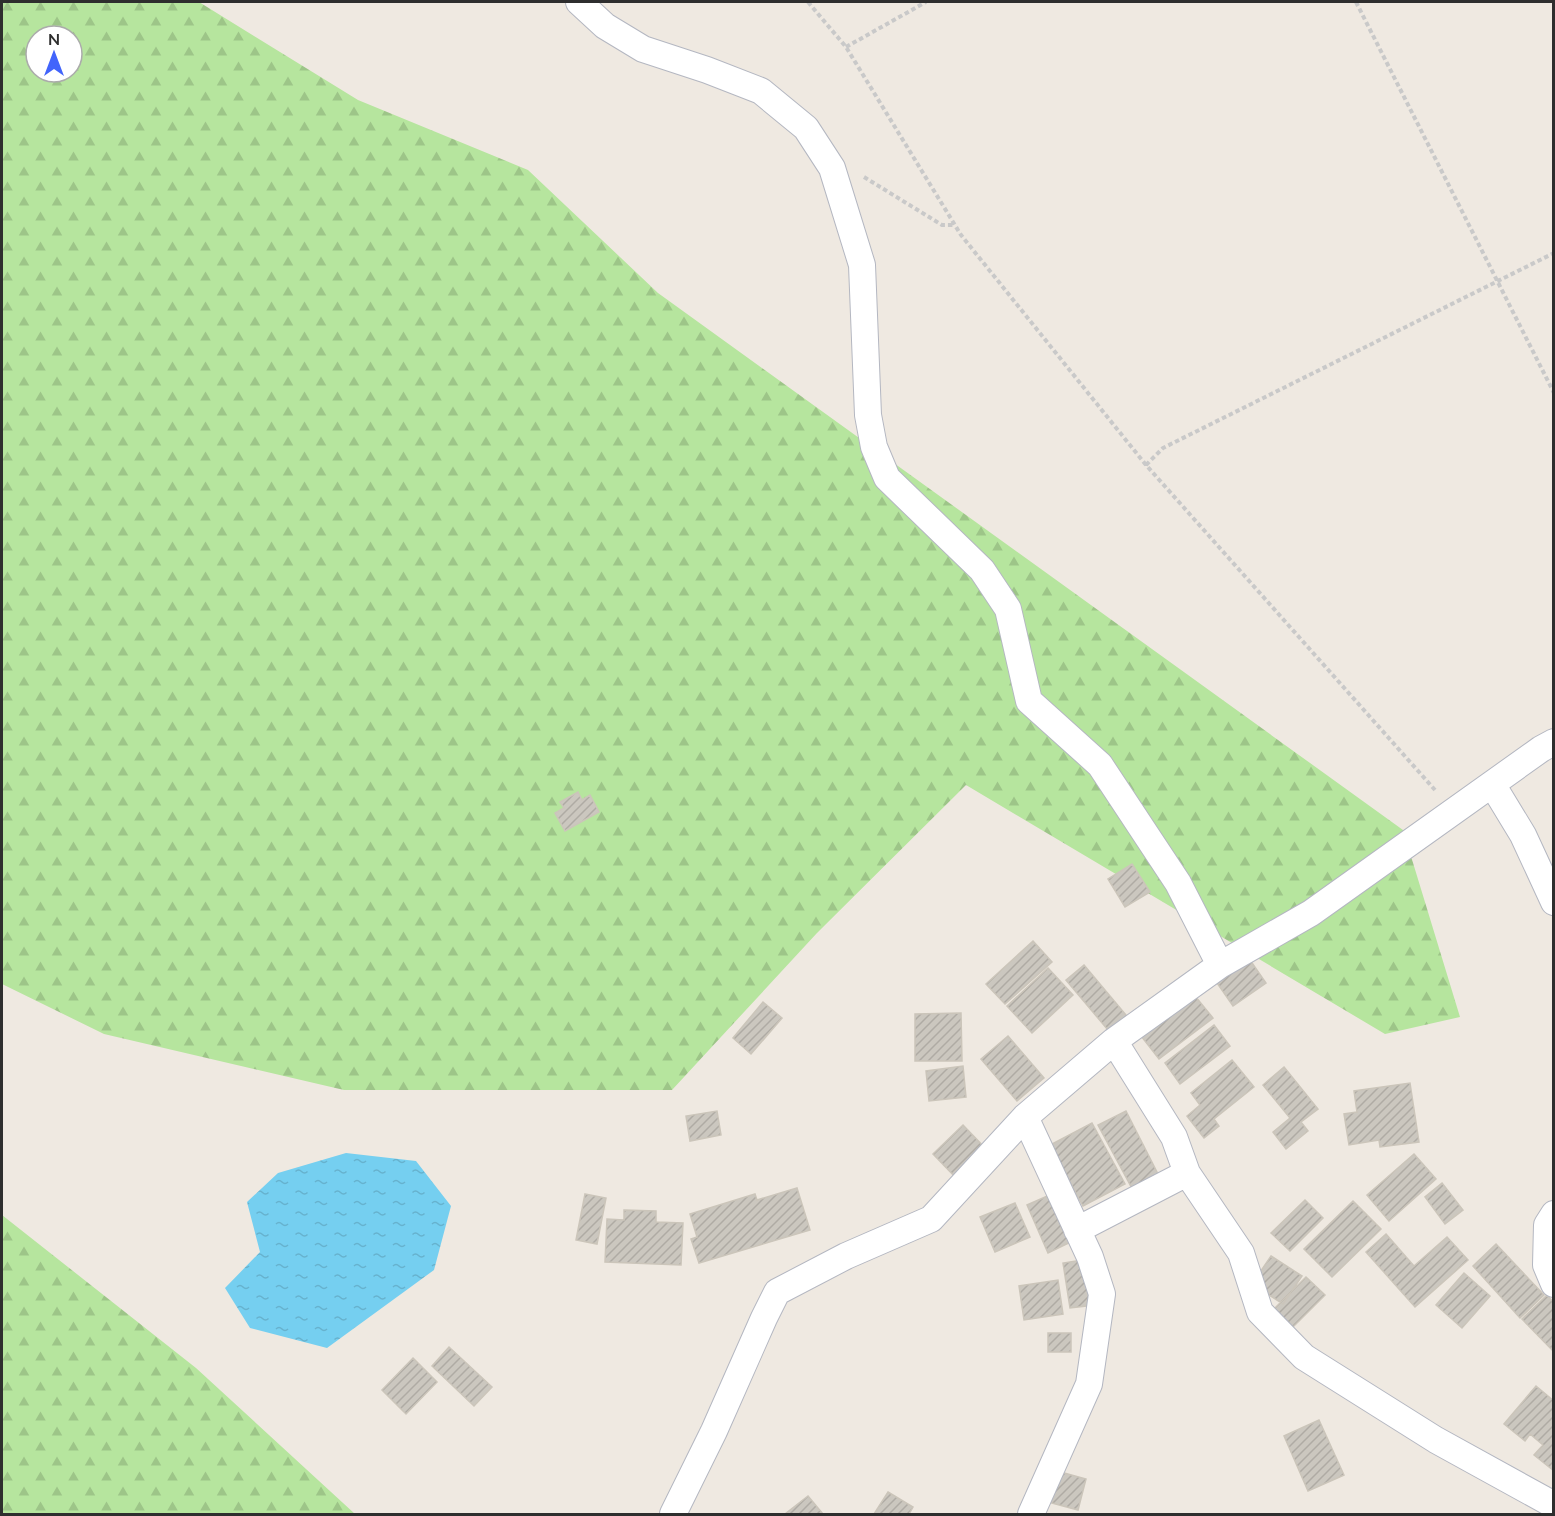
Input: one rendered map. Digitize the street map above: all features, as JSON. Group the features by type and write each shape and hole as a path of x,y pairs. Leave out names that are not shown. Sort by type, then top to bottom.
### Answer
{"street":[{"path":"579,2 605,26 643,49 761,91 806,128 832,168 862,265 868,415 874,447 887,478 982,570 1008,609 1029,700 1100,765 1178,883 1220,965"},
{"path":"672,1515 714,1431 777,1292 846,1256 931,1219 1025,1117 1114,1041 1220,965 1311,914 1540,749 1554,742"},
{"path":"1492,784 1523,835 1554,902"},
{"path":"1114,1041 1174,1137 1186,1173 1241,1253 1260,1312 1304,1357 1437,1440 1554,1505"},
{"path":"1025,1117 1090,1257 1102,1294 1089,1384 1031,1515"},
{"path":"1077,1230 1186,1173"},
{"path":"1554,1214 1547,1225 1546,1265 1554,1284"}],"path":[{"path":"808,2 846,47 954,225 1146,465 1454,811"},
{"path":"846,47 926,2"},
{"path":"1356,2 1554,393"},
{"path":"832,168 855,171 942,225 954,225"},
{"path":"1146,465 1163,448 1554,253"}],"green space":[{"path":"2,2 199,2 358,100 528,170 658,293 1403,830 1460,1017 1385,1034 966,785 817,933 672,1090 344,1090 104,1034 2,984"},
{"path":"2,1215 196,1368 355,1514 2,1514"}],"water":[{"path":"346,1153 416,1161 451,1206 434,1270 327,1348 250,1328 225,1288 260,1252 247,1202 278,1173"}],"building":[{"path":"578,792 582,800 590,795 599,812 565,831 555,813 564,808 560,802"},
{"path":"1132,864 1150,892 1125,907 1108,879"},
{"path":"1033,941 1052,962 1005,1004 986,984"},
{"path":"1250,960 1266,983 1233,1006 1217,983"},
{"path":"1084,965 1131,1021 1113,1036 1066,980"},
{"path":"1048,968 1073,995 1032,1033 1007,1006"},
{"path":"1195,996 1213,1018 1159,1059 1141,1036"},
{"path":"763,1002 782,1018 751,1054 733,1038"},
{"path":"961,1013 962,1061 915,1061 915,1014"},
{"path":"1214,1025 1230,1046 1180,1084 1165,1063"},
{"path":"1008,1036 1044,1078 1017,1101 981,1059"},
{"path":"1232,1060 1254,1087 1214,1119 1219,1126 1204,1138 1187,1116 1200,1105 1191,1093"},
{"path":"963,1066 966,1097 929,1101 926,1071"},
{"path":"1284,1067 1318,1109 1301,1122 1308,1131 1286,1149 1273,1132 1290,1118 1263,1085"},
{"path":"1410,1083 1419,1142 1380,1147 1379,1140 1349,1145 1344,1114 1357,1112 1354,1091"},
{"path":"717,1111 721,1135 690,1141 686,1116"},
{"path":"1126,1111 1161,1180 1135,1194 1098,1125"},
{"path":"1092,1123 1125,1184 1083,1206 1050,1145"},
{"path":"963,1125 987,1150 957,1179 933,1154"},
{"path":"1414,1154 1436,1179 1389,1221 1367,1195"},
{"path":"1442,1183 1463,1210 1445,1224 1425,1197"},
{"path":"797,1188 810,1230 699,1263 691,1239 697,1237 690,1214 755,1194 757,1200"},
{"path":"585,1194 606,1198 597,1244 576,1240"},
{"path":"1052,1194 1073,1241 1048,1253 1027,1205"},
{"path":"1305,1200 1323,1218 1290,1251 1271,1233"},
{"path":"1353,1201 1381,1229 1332,1277 1304,1249"},
{"path":"1015,1203 1030,1237 995,1252 980,1217"},
{"path":"624,1210 656,1211 656,1222 683,1223 681,1265 605,1262 607,1219 624,1220"},
{"path":"1386,1234 1414,1266 1447,1237 1468,1260 1415,1307 1366,1252"},
{"path":"1496,1244 1544,1295 1520,1318 1473,1266"},
{"path":"1271,1256 1302,1276 1283,1304 1252,1284"},
{"path":"1088,1259 1095,1305 1070,1308 1063,1263"},
{"path":"1464,1273 1490,1296 1462,1328 1436,1305"},
{"path":"1306,1277 1325,1295 1291,1329 1273,1310"},
{"path":"1058,1280 1063,1314 1024,1320 1019,1286"},
{"path":"1547,1295 1554,1303 1554,1352 1522,1319"},
{"path":"1048,1333 1071,1333 1071,1352 1048,1352"},
{"path":"449,1347 492,1387 474,1406 432,1366"},
{"path":"413,1358 437,1382 406,1414 382,1390"},
{"path":"1536,1386 1554,1401 1554,1471 1534,1455 1543,1445 1530,1434 1525,1441 1504,1424"},
{"path":"1319,1420 1344,1475 1308,1491 1284,1436"},
{"path":"1057,1471 1086,1479 1078,1510 1048,1502"},
{"path":"888,1492 913,1507 909,1514 874,1514"},
{"path":"808,1496 823,1514 785,1514"}]}
